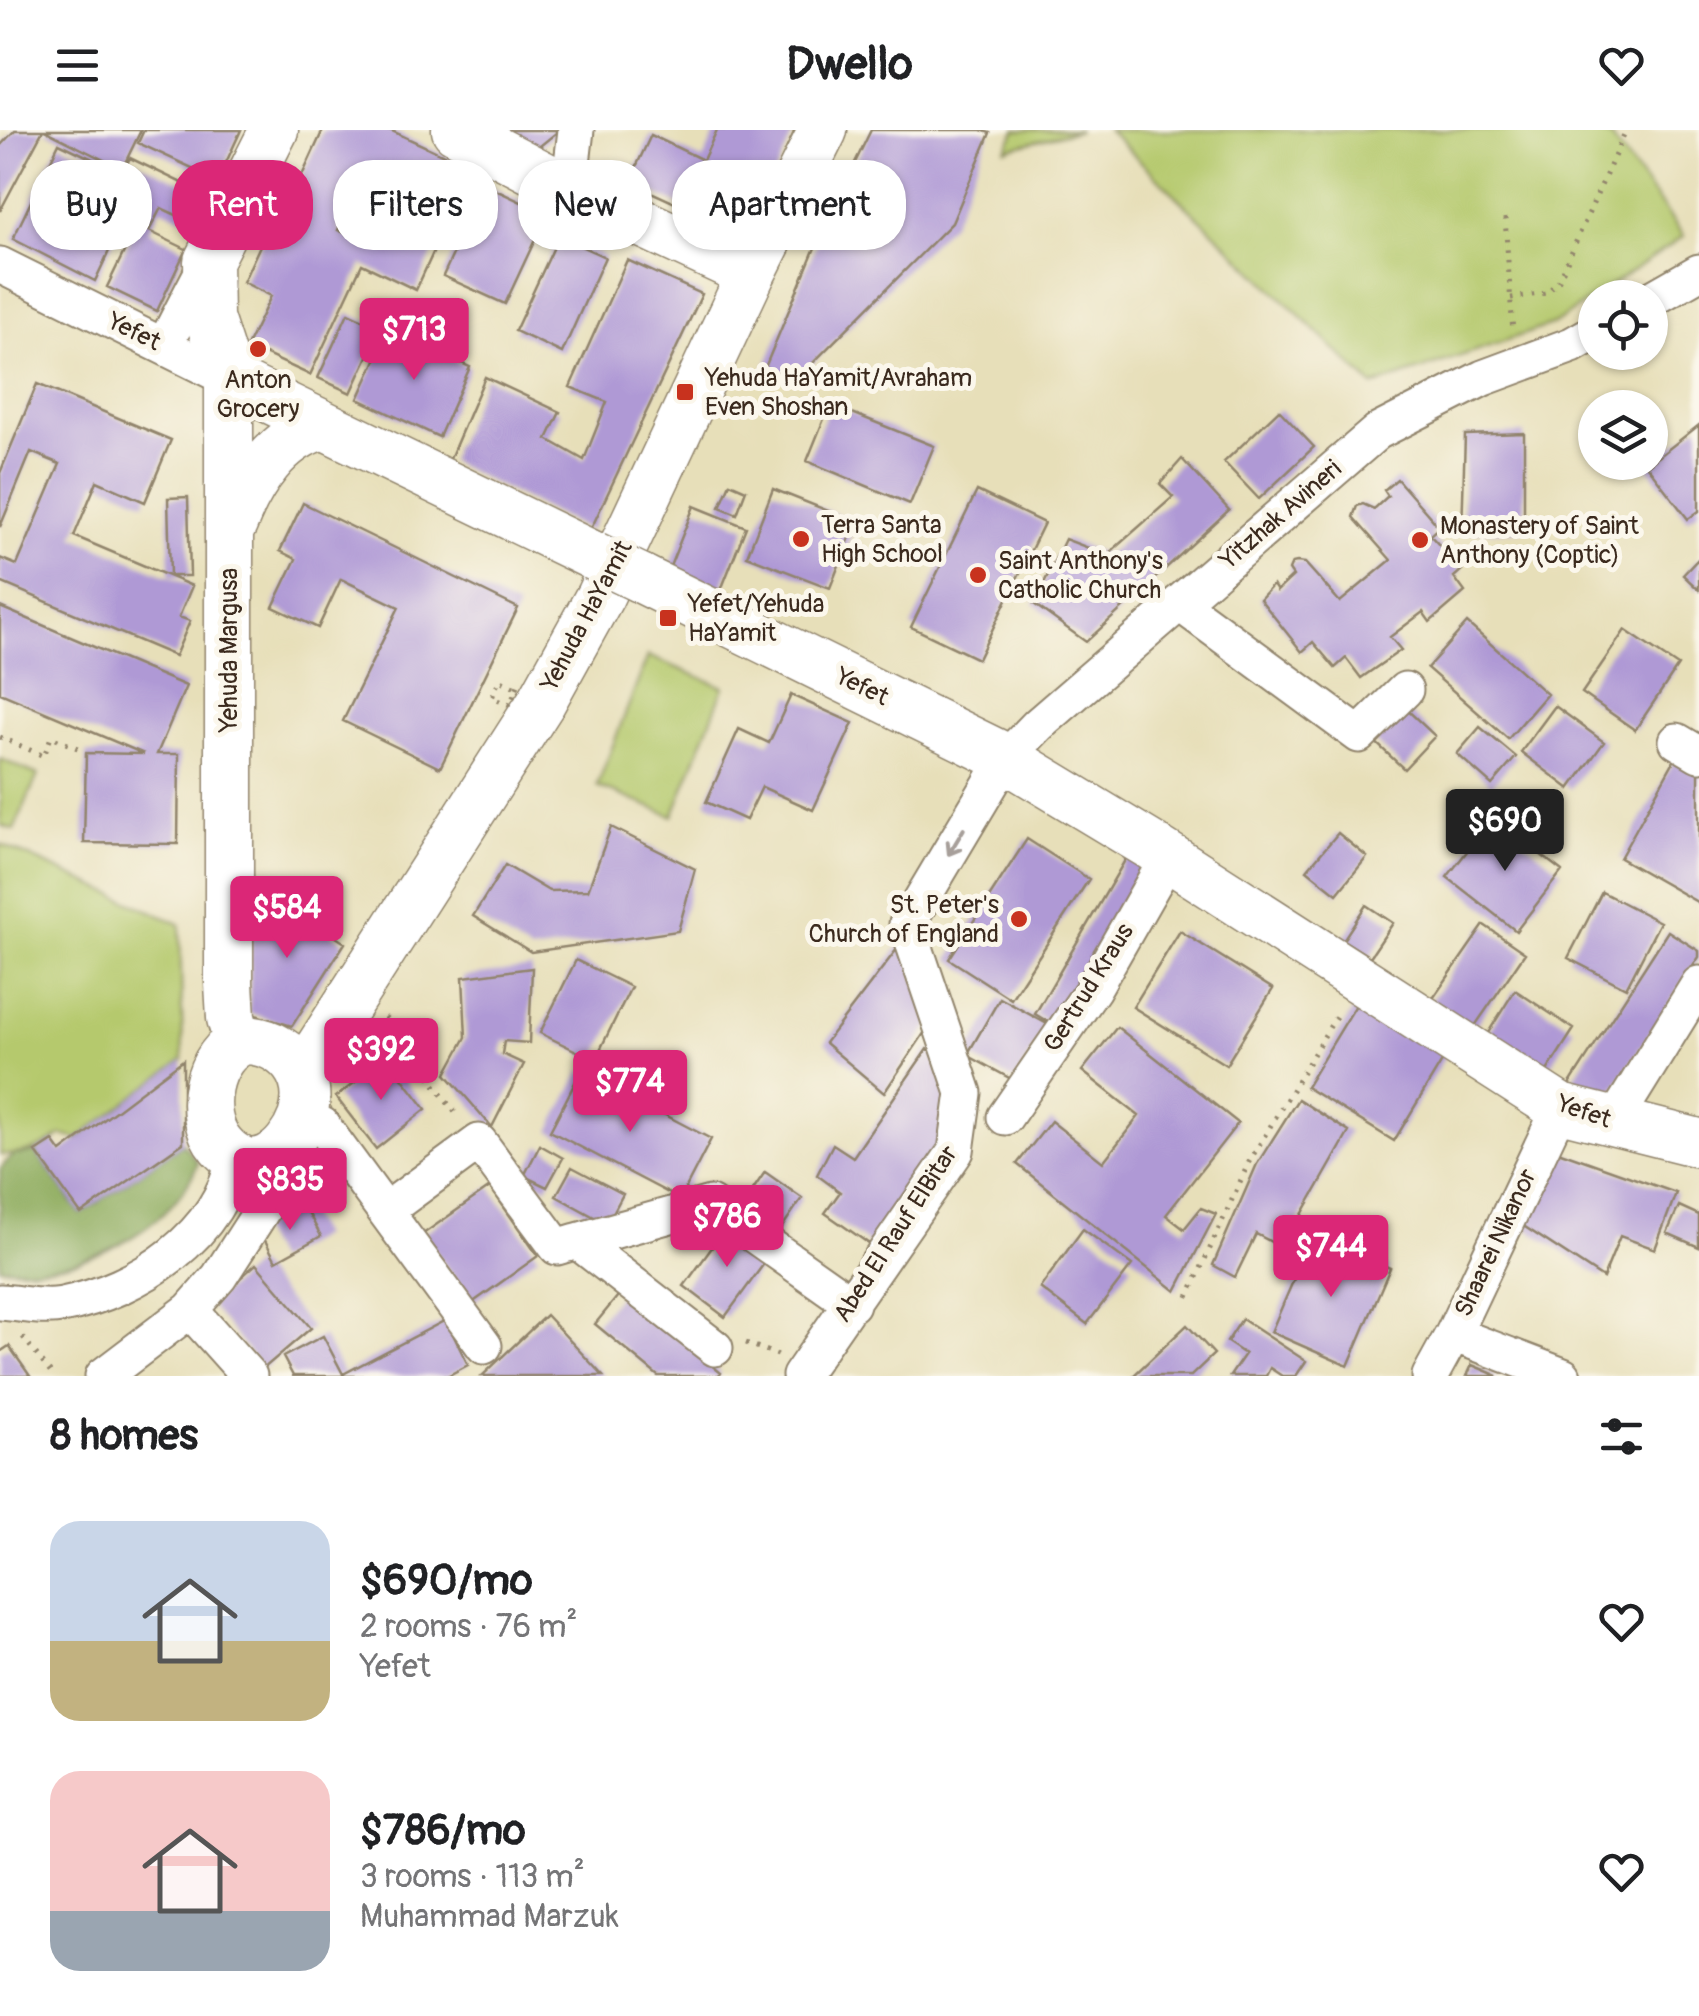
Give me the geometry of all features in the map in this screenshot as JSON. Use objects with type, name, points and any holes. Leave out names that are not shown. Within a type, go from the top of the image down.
[{"type":"street","name":"Yehuda Margusa","points":[[164,346],[274,130]]},
{"type":"street","points":[[456,130],[518,162]]},
{"type":"street","points":[[572,160],[576,130]]},
{"type":"street","name":"Yehuda HaYamit","points":[[302,1075],[542,701],[581,631],[823,130]]},
{"type":"street","points":[[652,228],[751,274]]},
{"type":"street","name":"Yehuda Margusa","points":[[208,261],[210,318],[229,379],[229,983],[231,1018],[238,1042]]},
{"type":"street","name":"Yefet","points":[[0,265],[1006,758],[1168,856],[1560,1108],[1699,1143]]},
{"type":"street","points":[[1668,290],[1699,272]]},
{"type":"street","name":"Yitzhak Avineri","points":[[1006,758],[1038,725],[1377,432],[1483,378],[1578,342]]},
{"type":"street","points":[[230,532],[241,502],[268,463],[297,436],[324,425]]},
{"type":"street","points":[[1179,603],[1358,734],[1405,690]]},
{"type":"street","name":"Abed El Rauf ElBitar","points":[[804,1371],[956,1151],[964,1093],[907,924],[1006,758]]},
{"type":"street","name":"Gertrud Kraus","points":[[1005,1117],[1093,989],[1168,856]]},
{"type":"street","points":[[1613,1123],[1699,984]]},
{"type":"street","points":[[0,1302],[58,1306],[100,1295],[146,1272],[199,1232],[250,1159],[286,1148],[301,1120],[306,1088],[292,1058],[261,1040],[229,1046],[219,1059],[208,1093],[209,1122],[222,1147],[250,1159],[273,1180],[264,1207],[219,1277],[190,1310],[103,1376]]},
{"type":"street","name":"Shaarei Nikanor","points":[[1430,1376],[1560,1108]]},
{"type":"street","points":[[322,1124],[484,1346]]},
{"type":"street","points":[[385,1211],[479,1142],[557,1247],[710,1204],[852,1304]]},
{"type":"street","points":[[577,1241],[715,1348]]},
{"type":"street","points":[[190,1310],[248,1376]]},
{"type":"street","points":[[1453,1334],[1562,1376]]},
{"type":"path","points":[[1511,298],[1546,293],[1558,282],[1626,130]]},
{"type":"path","points":[[1506,218],[1515,366]]},
{"type":"path","points":[[514,687],[499,680],[492,698],[510,705],[520,680]]},
{"type":"path","points":[[0,737],[44,756],[51,738],[80,750]]},
{"type":"path","points":[[1188,1297],[1249,1162],[1358,980]]},
{"type":"path","points":[[358,990],[403,1036],[436,1090],[479,1142]]},
{"type":"path","points":[[715,1348],[738,1340],[804,1371]]},
{"type":"path","points":[[32,1350],[53,1376]]},
{"type":"green space","points":[[1016,130],[1080,130],[1006,149]]},
{"type":"green space","points":[[1108,130],[1594,130],[1611,137],[1684,236],[1619,280],[1578,280],[1578,308],[1554,324],[1373,386]]},
{"type":"green space","points":[[648,656],[724,687],[673,816],[597,786]]},
{"type":"green space","points":[[0,759],[38,775],[14,830],[0,825]]},
{"type":"green space","points":[[0,844],[180,924],[183,1060],[77,1139],[62,1135],[33,1150],[0,1155]]},
{"type":"green space","points":[[183,1143],[198,1163],[187,1185],[154,1221],[133,1236],[87,1258],[64,1264],[30,1269],[0,1267],[0,1169],[13,1155],[36,1152],[81,1214]]},
{"type":"building","points":[[15,130],[43,130],[0,211],[0,146]]},
{"type":"building","points":[[44,130],[141,130],[126,160],[104,160]]},
{"type":"building","points":[[144,130],[241,130],[227,160],[175,160],[138,143]]},
{"type":"building","points":[[323,130],[390,130],[455,160],[333,160],[333,250],[434,250],[416,290],[362,264],[310,375],[247,346],[271,296],[243,282],[258,250],[313,250],[313,160],[309,160]]},
{"type":"building","points":[[498,130],[556,130],[556,133],[535,150]]},
{"type":"building","points":[[717,130],[795,130],[781,160],[703,160]]},
{"type":"building","points":[[871,130],[990,133],[952,223],[802,374],[764,370],[814,250],[906,250],[906,160],[856,160]]},
{"type":"building","points":[[651,135],[703,160],[672,160],[672,202],[652,193],[652,160],[639,160]]},
{"type":"building","points":[[59,143],[95,160],[51,160]]},
{"type":"building","points":[[152,169],[172,178],[172,213],[161,208],[152,225]]},
{"type":"building","points":[[498,191],[518,200],[518,250],[530,250],[505,304],[443,276],[455,250],[498,250]]},
{"type":"building","points":[[30,204],[30,248],[13,239]]},
{"type":"building","points":[[152,232],[172,242],[172,250],[186,250],[157,311],[107,287],[125,250],[152,250]]},
{"type":"building","points":[[34,250],[110,250],[95,281]]},
{"type":"building","points":[[553,250],[590,250],[605,257],[562,353],[515,331]]},
{"type":"building","points":[[627,260],[702,294],[590,531],[449,461],[485,377],[560,412],[547,439],[584,460],[607,402],[570,387]]},
{"type":"building","points":[[348,313],[381,328],[351,393],[318,378]]},
{"type":"building","points":[[390,330],[470,367],[439,437],[358,399]]},
{"type":"building","points":[[37,384],[171,440],[145,502],[97,481],[74,536],[192,586],[179,617],[190,621],[175,656],[0,582],[0,558],[17,565],[60,464],[31,452],[0,527],[0,473]]},
{"type":"building","points":[[830,404],[934,446],[910,504],[807,461]]},
{"type":"building","points":[[1279,410],[1314,447],[1259,499],[1224,462]]},
{"type":"building","points":[[1699,425],[1699,511],[1688,519],[1658,480],[1668,480],[1668,449]]},
{"type":"building","points":[[1524,433],[1524,530],[1462,532],[1465,435]]},
{"type":"building","points":[[1182,459],[1229,510],[1086,642],[1034,604],[1065,539],[1107,555],[1173,497],[1160,484]]},
{"type":"building","points":[[1397,479],[1439,527],[1430,535],[1462,570],[1454,577],[1465,592],[1430,622],[1423,612],[1390,637],[1401,650],[1361,678],[1346,658],[1335,668],[1313,642],[1302,652],[1260,599],[1273,585],[1277,591],[1293,576],[1289,570],[1297,562],[1305,563],[1340,602],[1391,560],[1353,517],[1357,506],[1363,504],[1374,509],[1388,496],[1384,490]]},
{"type":"building","points":[[730,483],[746,490],[737,514],[720,507]]},
{"type":"building","name":"Terra Santa High School","points":[[773,489],[856,522],[830,588],[747,556]]},
{"type":"building","name":"Saint Anthony's Catholic Church","points":[[977,491],[1044,523],[978,659],[911,627]]},
{"type":"building","points":[[188,497],[190,576],[170,576],[168,498]]},
{"type":"building","points":[[303,503],[518,608],[440,768],[343,721],[399,607],[341,579],[318,628],[273,607],[296,559],[280,551]]},
{"type":"building","points":[[694,506],[746,527],[719,595],[667,574]]},
{"type":"building","points":[[1699,558],[1699,590],[1683,575]]},
{"type":"building","points":[[0,607],[186,686],[157,754],[179,754],[178,844],[84,843],[86,753],[144,754],[0,693]]},
{"type":"building","points":[[1467,623],[1547,694],[1508,739],[1427,668]]},
{"type":"building","points":[[1625,630],[1678,666],[1635,730],[1582,693]]},
{"type":"building","points":[[791,695],[853,723],[813,810],[762,787],[746,820],[706,802],[739,729],[769,743]]},
{"type":"building","points":[[1402,705],[1435,736],[1404,769],[1372,739]]},
{"type":"building","points":[[1555,706],[1604,742],[1570,789],[1521,752]]},
{"type":"building","points":[[1480,727],[1516,757],[1492,785],[1457,754]]},
{"type":"building","points":[[1675,759],[1699,773],[1699,903],[1620,858]]},
{"type":"building","points":[[1493,818],[1562,871],[1516,931],[1447,877]]},
{"type":"building","points":[[611,827],[695,869],[678,931],[531,952],[473,916],[505,865],[549,891],[588,890]]},
{"type":"building","points":[[1338,833],[1367,857],[1337,894],[1307,870]]},
{"type":"building","name":"St. Peter's Church of England","points":[[1027,839],[1089,879],[1011,999],[949,959]]},
{"type":"building","points":[[1128,855],[1158,865],[1060,1029],[1035,1014]]},
{"type":"building","points":[[1602,892],[1660,922],[1626,988],[1568,958]]},
{"type":"building","points":[[281,900],[345,943],[292,1026],[249,1013],[252,908]]},
{"type":"building","points":[[1366,905],[1393,923],[1370,957],[1343,940]]},
{"type":"building","points":[[1484,925],[1525,953],[1468,1036],[1427,1007]]},
{"type":"building","points":[[1180,931],[1273,989],[1226,1065],[1133,1007]]},
{"type":"building","points":[[1668,931],[1699,951],[1699,957],[1601,1109],[1567,1088]]},
{"type":"building","points":[[904,940],[931,1023],[884,1093],[825,1043]]},
{"type":"building","points":[[576,960],[631,987],[595,1060],[540,1033]]},
{"type":"building","points":[[532,968],[529,1043],[504,1041],[502,1054],[524,1064],[492,1127],[446,1074],[466,1037],[463,977]]},
{"type":"building","points":[[1515,990],[1574,1029],[1540,1082],[1481,1044]]},
{"type":"building","points":[[1000,998],[1047,1024],[1015,1081],[967,1055]]},
{"type":"building","points":[[1359,1000],[1447,1053],[1394,1141],[1306,1087]]},
{"type":"building","points":[[1117,1027],[1238,1123],[1166,1215],[1184,1229],[1201,1208],[1216,1214],[1176,1291],[1017,1164],[1051,1121],[1103,1162],[1139,1116],[1082,1071]]},
{"type":"building","points":[[927,1049],[943,1057],[953,1099],[945,1147],[875,1248],[825,1213],[840,1192],[817,1175],[833,1144],[853,1157]]},
{"type":"building","points":[[387,1058],[426,1109],[376,1149],[336,1097]]},
{"type":"building","points":[[183,1060],[183,1143],[81,1214],[36,1152],[53,1141],[61,1152]]},
{"type":"building","points":[[581,1071],[711,1139],[680,1199],[550,1131]]},
{"type":"building","points":[[1298,1099],[1349,1132],[1283,1248],[1256,1234],[1235,1277],[1213,1265],[1257,1164]]},
{"type":"building","points":[[540,1145],[563,1158],[547,1187],[524,1176]]},
{"type":"building","points":[[1555,1150],[1676,1193],[1655,1249],[1620,1236],[1603,1278],[1522,1225],[1541,1190]]},
{"type":"building","points":[[572,1167],[623,1194],[607,1224],[556,1196]]},
{"type":"building","points":[[765,1172],[802,1198],[772,1242],[735,1216]]},
{"type":"building","points":[[490,1187],[538,1256],[472,1303],[423,1234]]},
{"type":"building","points":[[304,1205],[321,1236],[276,1261],[259,1229]]},
{"type":"building","points":[[1679,1206],[1699,1215],[1699,1247],[1667,1233]]},
{"type":"building","points":[[729,1224],[771,1254],[725,1317],[684,1286]]},
{"type":"building","points":[[1083,1229],[1132,1265],[1087,1324],[1040,1288]]},
{"type":"building","points":[[1313,1235],[1390,1268],[1348,1366],[1271,1332]]},
{"type":"building","points":[[256,1264],[311,1328],[263,1369],[212,1308],[213,1302]]},
{"type":"building","points":[[622,1291],[721,1373],[719,1376],[658,1376],[595,1324]]},
{"type":"building","points":[[546,1315],[603,1376],[482,1376]]},
{"type":"building","points":[[1242,1319],[1306,1361],[1296,1376],[1282,1376],[1270,1368],[1266,1376],[1230,1376],[1245,1354],[1227,1342]]},
{"type":"building","points":[[446,1320],[468,1365],[447,1376],[293,1376],[283,1357],[323,1336],[343,1374]]},
{"type":"building","points":[[1187,1325],[1214,1354],[1191,1376],[1133,1376]]},
{"type":"building","points":[[9,1346],[30,1376],[0,1376],[0,1352]]},
{"type":"building","points":[[1472,1365],[1498,1376],[1467,1376]]},
{"type":"place","name":"Anton Grocery","points":[[258,349]]},
{"type":"place","name":"Yehuda HaYamit/Avraham Even Shoshan","points":[[685,392]]},
{"type":"place","name":"Terra Santa High School","points":[[801,539]]},
{"type":"place","name":"Monastery of Saint Anthony (Coptic)","points":[[1420,540]]},
{"type":"place","name":"Saint Anthony's Catholic Church","points":[[978,575]]},
{"type":"place","name":"Yefet/Yehuda HaYamit","points":[[668,618]]},
{"type":"place","name":"St. Peter's Church of England","points":[[1019,919]]}]
